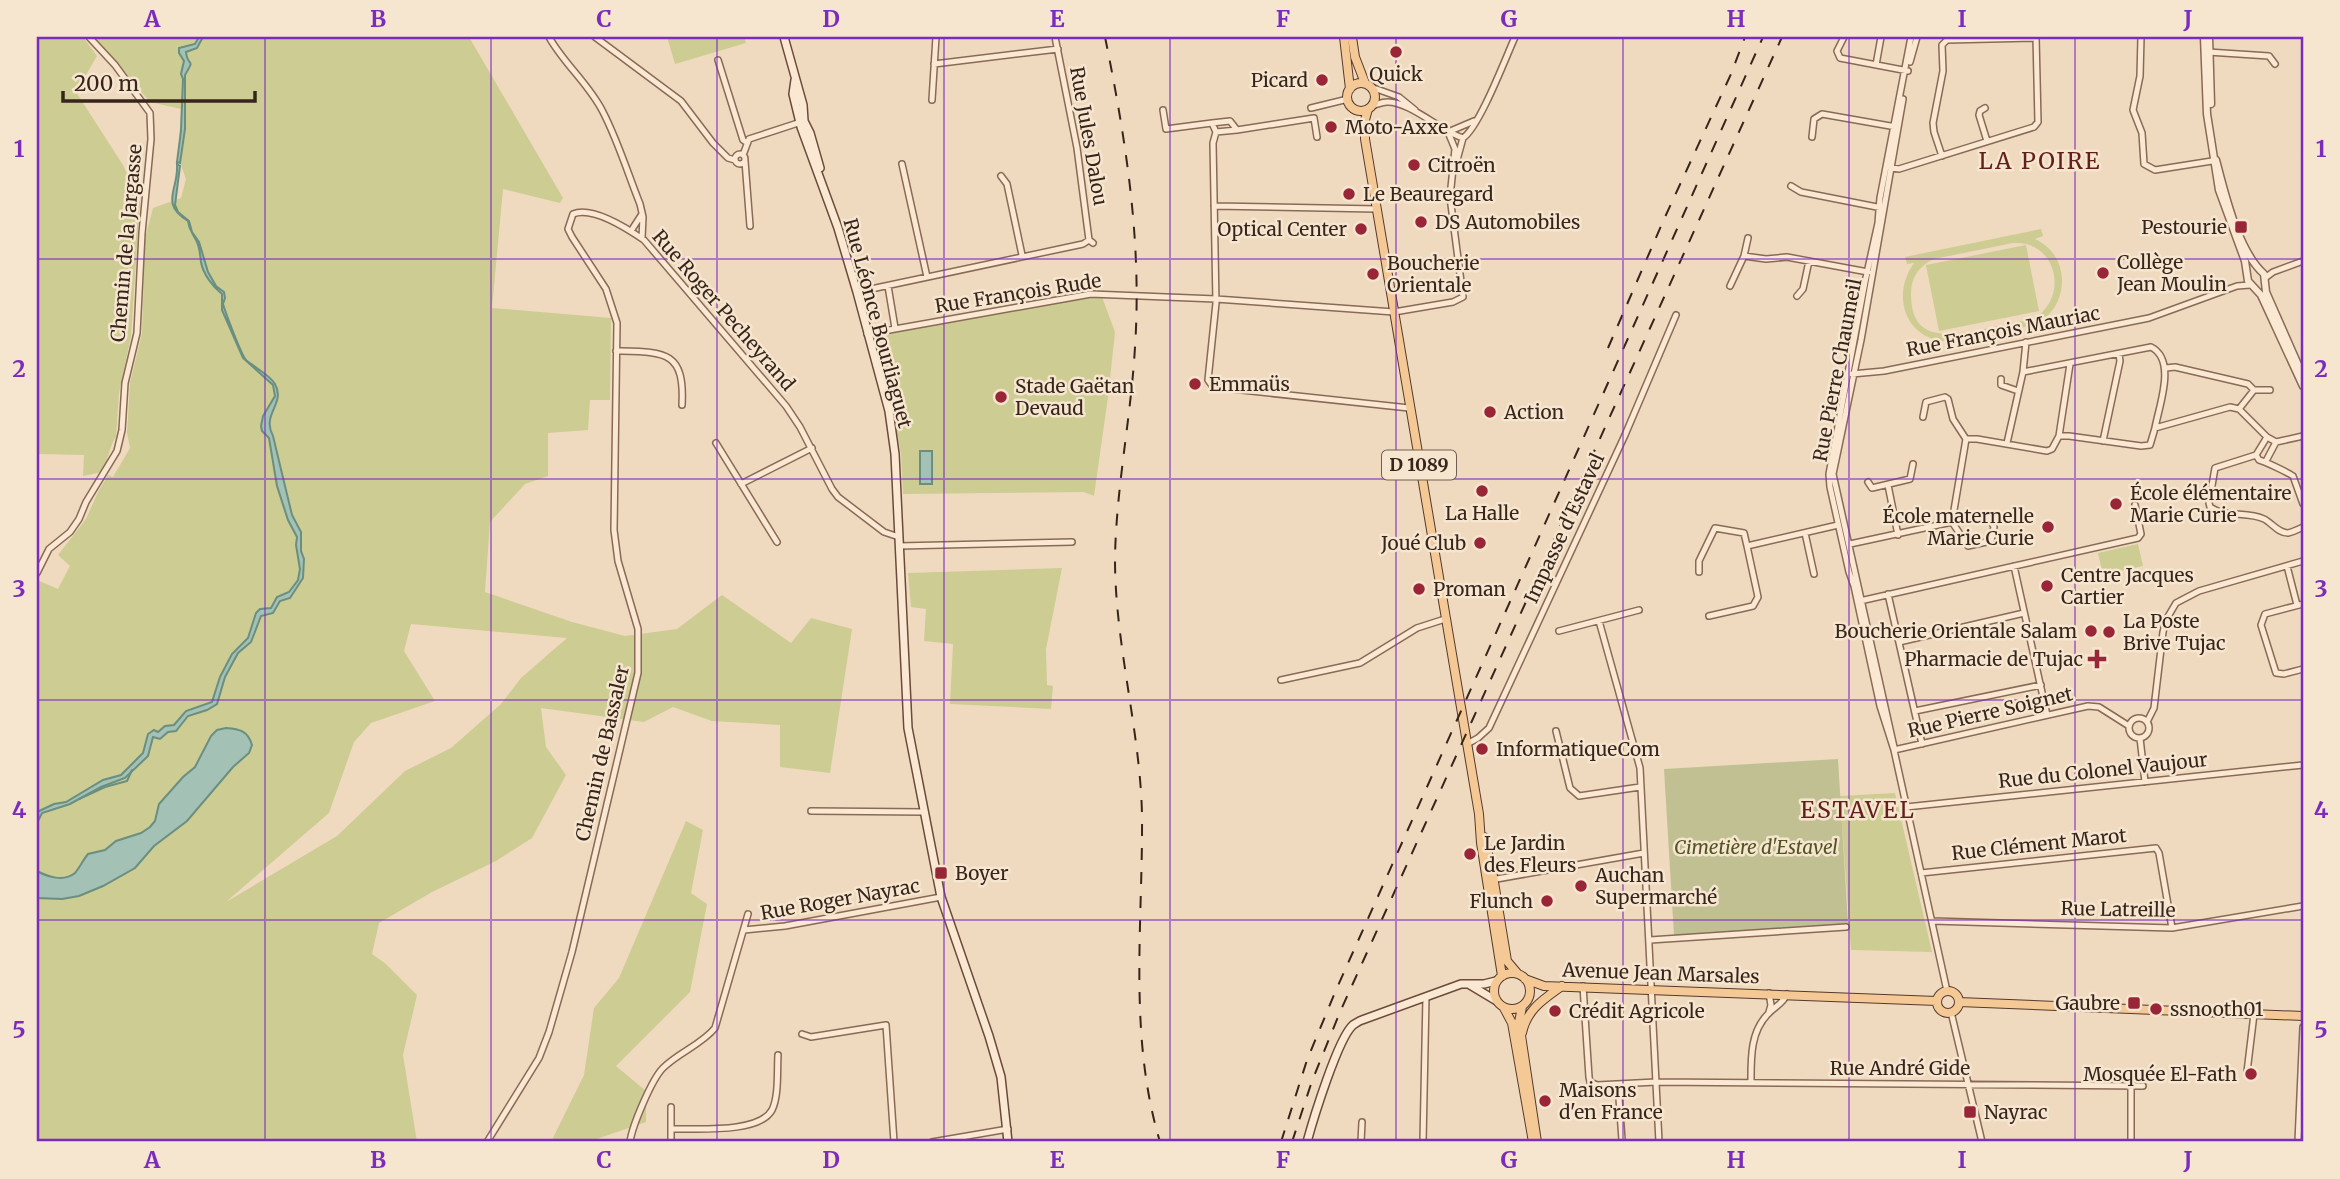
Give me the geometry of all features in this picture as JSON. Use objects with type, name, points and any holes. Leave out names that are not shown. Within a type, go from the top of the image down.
[{"type":"main road","name":"Rue Léonce Bourliaguet","points":[[784,37],[803,105],[802,121],[810,133],[826,184],[889,411],[895,454],[908,728],[941,897],[997,1061],[1004,1092],[1009,1142]]},
{"type":"main road","points":[[1344,37],[1350,103],[1365,139]]},
{"type":"main road","points":[[1350,103],[1363,111],[1375,99],[1355,57],[1352,37]]},
{"type":"main road","points":[[1350,89],[1356,84],[1368,85]]},
{"type":"main road","name":"D 1089","points":[[1369,107],[1364,120],[1365,139],[1462,721],[1482,831],[1488,846],[1499,979]]},
{"type":"main road","name":"D 1089","points":[[1490,880],[1507,961],[1521,976]]},
{"type":"main road","points":[[1307,1142],[1340,1047],[1353,1025],[1466,983],[1485,984],[1508,973],[1521,976],[1530,988],[1519,1017],[1535,1142]]},
{"type":"main road","name":"Avenue Jean Marsales","points":[[1521,976],[1544,986],[1937,1001]]},
{"type":"main road","points":[[1495,1000],[1493,990],[1499,979]]},
{"type":"main road","points":[[1466,983],[1495,1000],[1504,1008],[1512,1023],[1535,1142]]},
{"type":"main road","points":[[1521,1039],[1531,1011],[1563,985]]},
{"type":"main road","name":"Avenue Jean Marsales","points":[[1528,999],[1544,986]]},
{"type":"main road","points":[[1947,991],[1957,995],[1959,1002],[1957,1008],[1951,1012],[1941,1010],[1937,1001],[1940,994],[1947,991]]},
{"type":"main road","points":[[1959,1002],[2303,1016]]},
{"type":"main road","points":[[1504,1008],[1510,1010],[1522,1007]]},
{"type":"street","name":"Chemin de la Jargasse","points":[[37,573],[49,549],[70,532],[79,519],[86,502],[117,451],[122,430],[125,383],[138,334],[142,233],[151,139],[150,113],[115,65],[89,37]]},
{"type":"street","points":[[549,37],[590,90],[604,113],[642,214],[642,238]]},
{"type":"street","points":[[595,37],[681,101],[713,143],[728,158],[736,161],[747,178]]},
{"type":"street","points":[[932,100],[936,37]]},
{"type":"street","name":"Rue Jules Dalou","points":[[1022,255],[1091,242],[1077,148],[1055,37]]},
{"type":"street","points":[[1454,170],[1462,141],[1476,120],[1515,37]]},
{"type":"street","points":[[1844,37],[1837,51],[1840,58],[1906,71]]},
{"type":"street","points":[[1876,65],[1881,37]]},
{"type":"street","name":"Rue Pierre Chaumeil","points":[[1911,37],[1834,468],[1834,483],[1850,544],[1884,723],[1894,750],[1947,991]]},
{"type":"street","name":"Rue Pierre Chaumeil","points":[[1906,71],[1917,37]]},
{"type":"street","points":[[1888,167],[1899,169],[1942,156],[1987,141],[2034,127],[2038,122],[2036,37],[1947,40],[1942,45],[1943,71],[1933,123],[1942,156]]},
{"type":"street","points":[[2141,37],[2140,76],[2133,110],[2141,133],[2144,164],[2155,170],[2213,161]]},
{"type":"street","points":[[2207,37],[2210,144],[2219,190],[2245,261],[2249,281],[2261,295],[2303,385]]},
{"type":"street","points":[[934,64],[1058,49]]},
{"type":"street","points":[[2207,52],[2269,56],[2275,64]]},
{"type":"street","points":[[2207,52],[2213,145],[2230,208],[2262,275],[2266,292],[2303,376]]},
{"type":"street","points":[[718,60],[743,140],[746,142]]},
{"type":"street","points":[[1368,85],[1398,97],[1417,113]]},
{"type":"street","points":[[1369,107],[1391,101],[1417,113],[1462,141]]},
{"type":"street","points":[[1311,108],[1350,103]]},
{"type":"street","points":[[1985,108],[1980,111],[1979,116],[1987,141]]},
{"type":"street","points":[[1163,110],[1166,129],[1230,121],[1237,130]]},
{"type":"street","points":[[1812,137],[1814,119],[1822,114],[1896,127]]},
{"type":"street","points":[[1216,132],[1314,118],[1317,137]]},
{"type":"street","points":[[750,226],[744,158],[746,142],[753,136],[802,121]]},
{"type":"street","points":[[1212,123],[1216,132],[1213,143],[1216,299],[1209,384],[1213,387],[1409,408]]},
{"type":"street","points":[[740,128],[753,136]]},
{"type":"street","points":[[1448,132],[1469,129]]},
{"type":"street","points":[[1448,132],[1455,149],[1454,170]]},
{"type":"street","points":[[736,161],[737,155],[744,158]]},
{"type":"street","points":[[902,164],[927,277]]},
{"type":"street","name":"Rue François Rude","points":[[867,334],[1091,294],[1216,299],[1394,312],[1453,302],[1463,298],[1450,197],[1454,170]]},
{"type":"street","points":[[857,292],[1022,255],[1007,184],[1001,176]]},
{"type":"street","points":[[1791,186],[1801,192],[1882,208]]},
{"type":"street","points":[[1214,206],[1377,209]]},
{"type":"street","name":"Rue Pierre Chaumeil","points":[[1859,601],[1838,525],[1830,487],[1830,468],[1852,374],[1868,272],[1882,208]]},
{"type":"street","name":"Rue Roger Pecheyrand","points":[[616,351],[617,323],[613,306],[606,289],[568,229],[573,214],[584,211],[642,238],[778,395],[800,426],[838,497],[899,541]]},
{"type":"street","points":[[631,231],[642,214]]},
{"type":"street","points":[[1730,286],[1744,256],[1748,238]]},
{"type":"street","points":[[1744,256],[1766,259],[1787,257],[1868,272]]},
{"type":"street","points":[[1797,296],[1803,289],[1809,261]]},
{"type":"street","points":[[2249,281],[2251,271],[2262,275],[2303,261]]},
{"type":"street","points":[[2249,281],[2258,287],[2262,275]]},
{"type":"street","name":"Rue François Mauriac","points":[[1852,374],[1884,371],[2149,318],[2249,281]]},
{"type":"street","points":[[887,286],[895,328]]},
{"type":"street","name":"Impasse d'Estavel","points":[[1467,744],[1489,728],[1625,435],[1676,315]]},
{"type":"street","points":[[2007,443],[2023,372],[2026,342]]},
{"type":"street","points":[[2023,372],[2151,347],[2158,350],[2166,368],[2150,445],[2059,436]]},
{"type":"street","points":[[616,351],[650,351],[670,358],[683,381],[682,405]]},
{"type":"street","name":"Chemin de Bassaler","points":[[487,1142],[539,1059],[549,1032],[572,952],[638,673],[638,629],[618,561],[614,530],[616,351]]},
{"type":"street","points":[[2103,441],[2120,361],[2119,354]]},
{"type":"street","points":[[1966,439],[2047,451],[2052,449],[2059,436],[2070,364]]},
{"type":"street","points":[[2166,368],[2175,367],[2248,384],[2255,390],[2270,390]]},
{"type":"street","points":[[2001,379],[2001,385],[2018,391]]},
{"type":"street","points":[[2239,409],[2255,390]]},
{"type":"street","points":[[1923,417],[1928,400],[1945,397],[1948,399],[1953,419],[1966,439],[1952,522],[1968,546],[1992,541],[1994,527],[1989,517]]},
{"type":"street","points":[[2155,428],[2230,407],[2239,409],[2267,437],[2276,442],[2303,436]]},
{"type":"street","points":[[2267,437],[2256,455],[2215,468],[2210,508],[2217,512],[2264,519],[2287,533],[2303,527]]},
{"type":"street","points":[[2266,461],[2276,442]]},
{"type":"street","points":[[716,443],[777,542]]},
{"type":"street","points":[[741,484],[812,448]]},
{"type":"street","points":[[2256,455],[2259,460],[2293,476],[2303,503]]},
{"type":"street","points":[[1868,482],[1872,488],[1910,480],[1913,464]]},
{"type":"street","points":[[1888,485],[1898,535]]},
{"type":"street","points":[[1859,601],[2138,538],[2140,534],[2135,505]]},
{"type":"street","points":[[1845,554],[1850,544],[1952,522]]},
{"type":"street","points":[[1747,546],[1838,525],[1847,530]]},
{"type":"street","points":[[1699,572],[1699,561],[1715,528],[1744,533],[1758,597],[1753,606],[1709,616]]},
{"type":"street","points":[[1805,533],[1814,574]]},
{"type":"street","points":[[899,541],[1072,542]]},
{"type":"street","points":[[2140,738],[2147,734],[2147,722],[2154,708],[2162,632],[2171,609],[2191,594],[2303,561]]},
{"type":"street","points":[[2014,566],[2047,715]]},
{"type":"street","points":[[2287,566],[2300,605],[2265,614],[2261,625],[2276,673],[2284,674],[2303,669]]},
{"type":"street","points":[[1888,594],[1922,744]]},
{"type":"street","points":[[1559,631],[1639,610]]},
{"type":"street","points":[[1899,642],[2024,612]]},
{"type":"street","points":[[1281,680],[1360,663],[1417,628],[1445,619]]},
{"type":"street","points":[[1599,621],[1640,768],[1659,1142]]},
{"type":"street","points":[[1915,711],[2040,685]]},
{"type":"street","name":"Rue Pierre Soignet","points":[[1894,750],[2094,706],[2129,726]]},
{"type":"street","points":[[2140,738],[2130,733],[2131,721],[2139,717],[2147,722]]},
{"type":"street","points":[[1556,731],[1570,788],[1574,793],[1579,796],[1640,787]]},
{"type":"street","points":[[2140,738],[2145,782]]},
{"type":"street","name":"Rue du Colonel Vaujour","points":[[1906,807],[2303,765]]},
{"type":"street","points":[[811,811],[925,813]]},
{"type":"street","name":"Rue Clément Marot","points":[[1921,873],[2151,848],[2160,853],[2172,928]]},
{"type":"street","points":[[1490,880],[1644,853]]},
{"type":"street","name":"Rue Roger Nayrac","points":[[744,930],[785,926],[941,897]]},
{"type":"street","name":"Rue Latreille","points":[[1931,922],[2172,928],[2303,906]]},
{"type":"street","name":"Rue Roger Nayrac","points":[[631,1142],[635,1122],[663,1068],[715,1028],[748,914]]},
{"type":"street","points":[[1650,940],[1846,927]]},
{"type":"street","name":"Rue André Gide","points":[[1583,986],[1589,1077],[1590,1082],[1597,1085],[1656,1082],[2143,1086]]},
{"type":"street","points":[[1751,1083],[1756,1034],[1769,1012],[1772,993]]},
{"type":"street","points":[[1769,1012],[1782,1002],[1787,994]]},
{"type":"street","points":[[1423,1142],[1426,997]]},
{"type":"street","points":[[1951,1012],[1982,1142]]},
{"type":"street","points":[[2247,1072],[2254,1014]]},
{"type":"street","points":[[802,1034],[811,1037],[886,1025],[894,1142]]},
{"type":"street","points":[[2298,1142],[2303,1027]]},
{"type":"street","points":[[671,1129],[751,1126],[764,1119],[772,1110],[778,1055]]},
{"type":"street","points":[[1618,1084],[1622,1140]]},
{"type":"street","points":[[2131,1086],[2131,1142]]},
{"type":"street","points":[[671,1107],[671,1142]]},
{"type":"street","points":[[1362,1122],[1362,1142]]},
{"type":"street","points":[[932,1142],[1008,1129]]},
{"type":"shaded area","points":[[37,37],[83,37],[97,56],[76,92],[123,165],[140,202],[131,336],[119,393],[116,437],[102,472],[83,476],[84,455],[37,454]]},
{"type":"shaded area","points":[[94,37],[469,37],[563,198],[560,203],[503,189],[492,308],[611,318],[610,400],[590,400],[588,430],[548,433],[548,476],[525,484],[490,522],[485,592],[572,622],[625,636],[677,629],[722,595],[791,643],[811,618],[852,629],[830,773],[780,767],[780,725],[712,721],[673,707],[644,722],[541,708],[546,747],[566,775],[532,838],[496,861],[432,892],[379,923],[372,954],[417,995],[403,1055],[417,1142],[37,1142],[37,580],[58,589],[70,566],[58,555],[86,519],[108,475],[113,477],[130,448],[127,433],[130,383],[142,333],[145,238],[153,208],[181,198],[186,179],[178,157],[181,109],[150,102]],"holes":[[[411,624],[567,638],[521,678],[501,704],[451,748],[405,771],[337,836],[226,902],[329,813],[354,742],[371,723],[435,701],[404,651]]]},
{"type":"shaded area","points":[[199,37],[203,37],[197,48],[186,52],[191,64],[185,75],[185,129],[180,163],[177,162],[184,61],[179,48],[195,44]]},
{"type":"shaded area","points":[[667,37],[744,37],[746,43],[675,64]]},
{"type":"shaded area","points":[[177,164],[180,166],[175,205],[178,212],[189,221],[199,242],[208,272],[216,286],[224,292],[223,304],[246,360],[266,374],[278,391],[270,428],[292,515],[301,532],[303,578],[290,598],[280,601],[273,613],[261,616],[251,642],[238,653],[225,677],[217,704],[188,716],[176,731],[168,732],[160,739],[153,737],[148,756],[125,778],[101,787],[70,804],[42,813],[37,823],[37,812],[66,802],[103,780],[121,775],[143,753],[148,734],[174,725],[186,711],[212,702],[220,677],[232,654],[248,638],[256,613],[260,609],[271,608],[277,597],[289,592],[298,580],[300,569],[297,537],[288,520],[277,486],[269,438],[261,426],[263,416],[275,396],[273,385],[243,358],[222,310],[222,294],[204,271],[198,245],[190,229],[188,221],[179,214],[174,208],[172,196]]},
{"type":"shaded area","points":[[2041,229],[2043,236],[2035,239],[2056,257],[2062,282],[2060,294],[2047,317],[2035,325],[1953,341],[1937,340],[1914,327],[1907,316],[1903,304],[1903,290],[1914,263],[1907,264],[1905,257]],"holes":[[[2013,243],[2028,245],[2040,251],[2048,260],[2055,285],[2045,310],[2033,319],[1946,334],[1925,329],[1918,321],[1913,310],[1911,288],[1914,277],[1924,265],[1934,259]]]},
{"type":"shaded area","points":[[2026,245],[2039,311],[1939,331],[1926,265]]},
{"type":"shaded area","name":"Stade Gaëtan Devaud","points":[[1102,297],[1115,332],[1094,496],[1084,492],[903,494],[901,454],[892,408],[894,393],[882,368],[875,342],[881,335]]},
{"type":"shaded area","points":[[920,451],[932,451],[932,484],[920,484]]},
{"type":"shaded area","points":[[2138,544],[2143,566],[2103,575],[2098,553]]},
{"type":"shaded area","points":[[1062,568],[1046,649],[1047,685],[1053,686],[1051,709],[950,704],[953,644],[924,641],[926,609],[911,607],[908,573]]},
{"type":"shaded area","points":[[226,728],[246,734],[252,745],[249,753],[233,767],[187,821],[154,846],[135,868],[79,896],[62,899],[37,898],[37,871],[56,878],[71,876],[88,854],[105,850],[116,841],[141,833],[150,827],[155,821],[159,804],[195,767],[211,736],[217,730]]},
{"type":"shaded area","points":[[1895,793],[1932,952],[1851,950],[1840,796]]},
{"type":"shaded area","points":[[686,821],[703,830],[691,893],[707,904],[690,992],[616,1066],[646,1091],[646,1122],[588,1142],[551,1142],[584,1075],[594,1008],[619,978]]},
{"type":"green space","name":"Cimetière d'Estavel","points":[[1838,759],[1848,924],[1674,935],[1664,769]]},
{"type":"waterway","points":[[79,799],[105,787],[127,781],[132,770]]},
{"type":"railway","points":[[1105,37],[1126,153],[1136,269],[1135,347],[1115,559],[1119,623],[1137,750],[1142,814],[1139,980],[1144,1061],[1160,1142]]},
{"type":"railway","points":[[1608,348],[1731,74],[1745,37]]},
{"type":"railway","points":[[1281,1142],[1307,1060],[1336,990],[1763,37]]},
{"type":"railway","points":[[1292,1142],[1312,1081],[1340,1012],[1782,37]]},
{"type":"place","name":"Quick","points":[[1396,52]]},
{"type":"place","name":"Picard","points":[[1322,80]]},
{"type":"place","name":"Moto-Axxe","points":[[1331,127]]},
{"type":"place","name":"Citroën","points":[[1414,165]]},
{"type":"place","name":"Le Beauregard","points":[[1349,194]]},
{"type":"place","name":"DS Automobiles","points":[[1421,222]]},
{"type":"place","name":"Pestourie","points":[[2241,227]]},
{"type":"place","name":"Optical Center","points":[[1361,229]]},
{"type":"place","name":"Collège Jean Moulin","points":[[2103,273]]},
{"type":"place","name":"Boucherie Orientale","points":[[1373,274]]},
{"type":"place","name":"Emmaüs","points":[[1195,384]]},
{"type":"place","name":"Stade Gaëtan Devaud","points":[[1001,397]]},
{"type":"place","name":"Action","points":[[1490,412]]},
{"type":"place","name":"La Halle","points":[[1482,491]]},
{"type":"place","name":"École élémentaire Marie Curie","points":[[2116,504]]},
{"type":"place","name":"École maternelle Marie Curie","points":[[2048,527]]},
{"type":"place","name":"Joué Club","points":[[1480,543]]},
{"type":"place","name":"Centre Jacques Cartier","points":[[2047,586]]},
{"type":"place","name":"Proman","points":[[1419,589]]},
{"type":"place","name":"Boucherie Orientale Salam","points":[[2091,631]]},
{"type":"place","name":"La Poste Brive Tujac","points":[[2109,632]]},
{"type":"place","name":"Pharmacie de Tujac","points":[[2097,659]]},
{"type":"place","name":"InformatiqueCom","points":[[1482,749]]},
{"type":"place","name":"Le Jardin des Fleurs","points":[[1470,854]]},
{"type":"place","name":"Boyer","points":[[941,873]]},
{"type":"place","name":"Auchan Supermarché","points":[[1581,886]]},
{"type":"place","name":"Flunch","points":[[1547,901]]},
{"type":"place","name":"Gaubre","points":[[2134,1003]]},
{"type":"place","name":"ssnooth01","points":[[2156,1009]]},
{"type":"place","name":"Crédit Agricole","points":[[1555,1011]]},
{"type":"place","name":"Mosquée El-Fath","points":[[2251,1074]]},
{"type":"place","name":"Maisons d'en France","points":[[1545,1101]]},
{"type":"place","name":"Nayrac","points":[[1970,1112]]},
{"type":"district","name":"LA POIRE","points":[[2040,161]]},
{"type":"district","name":"ESTAVEL","points":[[1858,810]]}]
